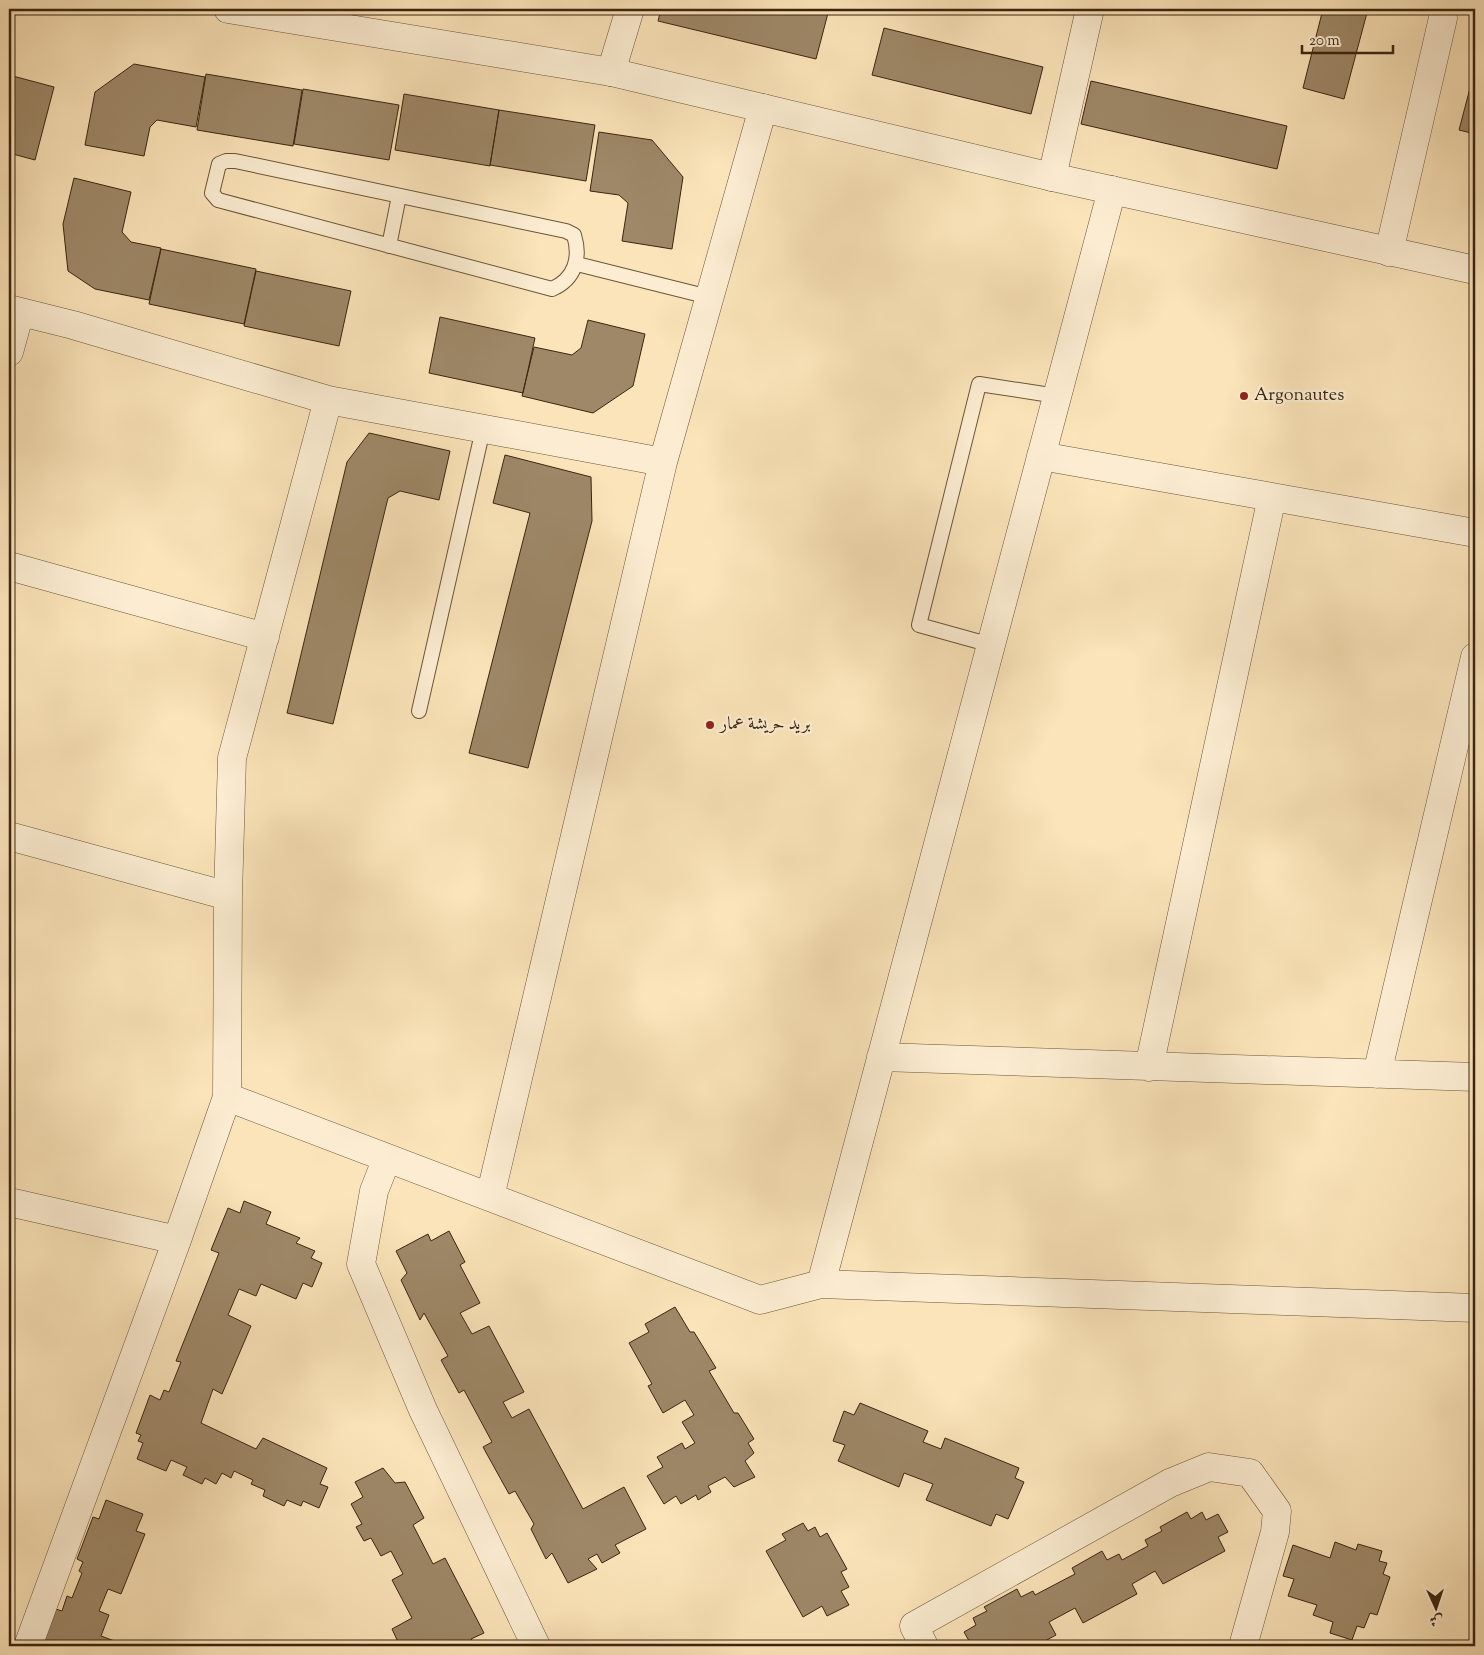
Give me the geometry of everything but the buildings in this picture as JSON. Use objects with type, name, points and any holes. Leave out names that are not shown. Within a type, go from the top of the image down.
[{"type":"street","points":[[228,9],[610,72],[1052,177],[1475,270]]},
{"type":"street","points":[[610,72],[630,9]]},
{"type":"street","points":[[1052,177],[1090,9]]},
{"type":"street","points":[[1390,252],[1443,18]]},
{"type":"street","points":[[490,1197],[663,462],[763,108]]},
{"type":"street","points":[[821,1284],[1112,190]]},
{"type":"street","points":[[9,352],[14,310],[73,325],[328,400],[663,462]]},
{"type":"street","points":[[28,1646],[177,1240],[227,1097],[228,896],[232,758],[328,400]]},
{"type":"street","points":[[1041,456],[1475,533]]},
{"type":"street","points":[[1149,1067],[1272,497]]},
{"type":"street","points":[[9,566],[265,637]]},
{"type":"street","points":[[1378,1074],[1475,657]]},
{"type":"street","points":[[9,836],[228,896]]},
{"type":"street","points":[[881,1058],[1475,1077]]},
{"type":"street","points":[[227,1097],[760,1300],[821,1284],[1475,1308]]},
{"type":"street","points":[[387,1158],[374,1191],[361,1264],[424,1410],[536,1646]]},
{"type":"street","points":[[9,1202],[177,1240]]},
{"type":"street","points":[[924,1646],[914,1626],[1170,1483],[1209,1467],[1250,1473],[1278,1511],[1275,1532],[1243,1646]]},
{"type":"lane","points":[[226,161],[235,161],[566,231],[574,235],[577,244],[576,264],[562,285],[552,289],[389,246],[218,200],[212,193],[219,164],[226,161]]},
{"type":"lane","points":[[389,246],[399,196]]},
{"type":"lane","points":[[576,264],[709,297]]},
{"type":"lane","points":[[991,645],[919,626],[979,384],[1057,396]]},
{"type":"lane","points":[[419,711],[483,429]]},
{"type":"place","name":"Argonautes","points":[[1244,396]]},
{"type":"place","name":"بريد حريشة عمار","points":[[710,725]]}]
